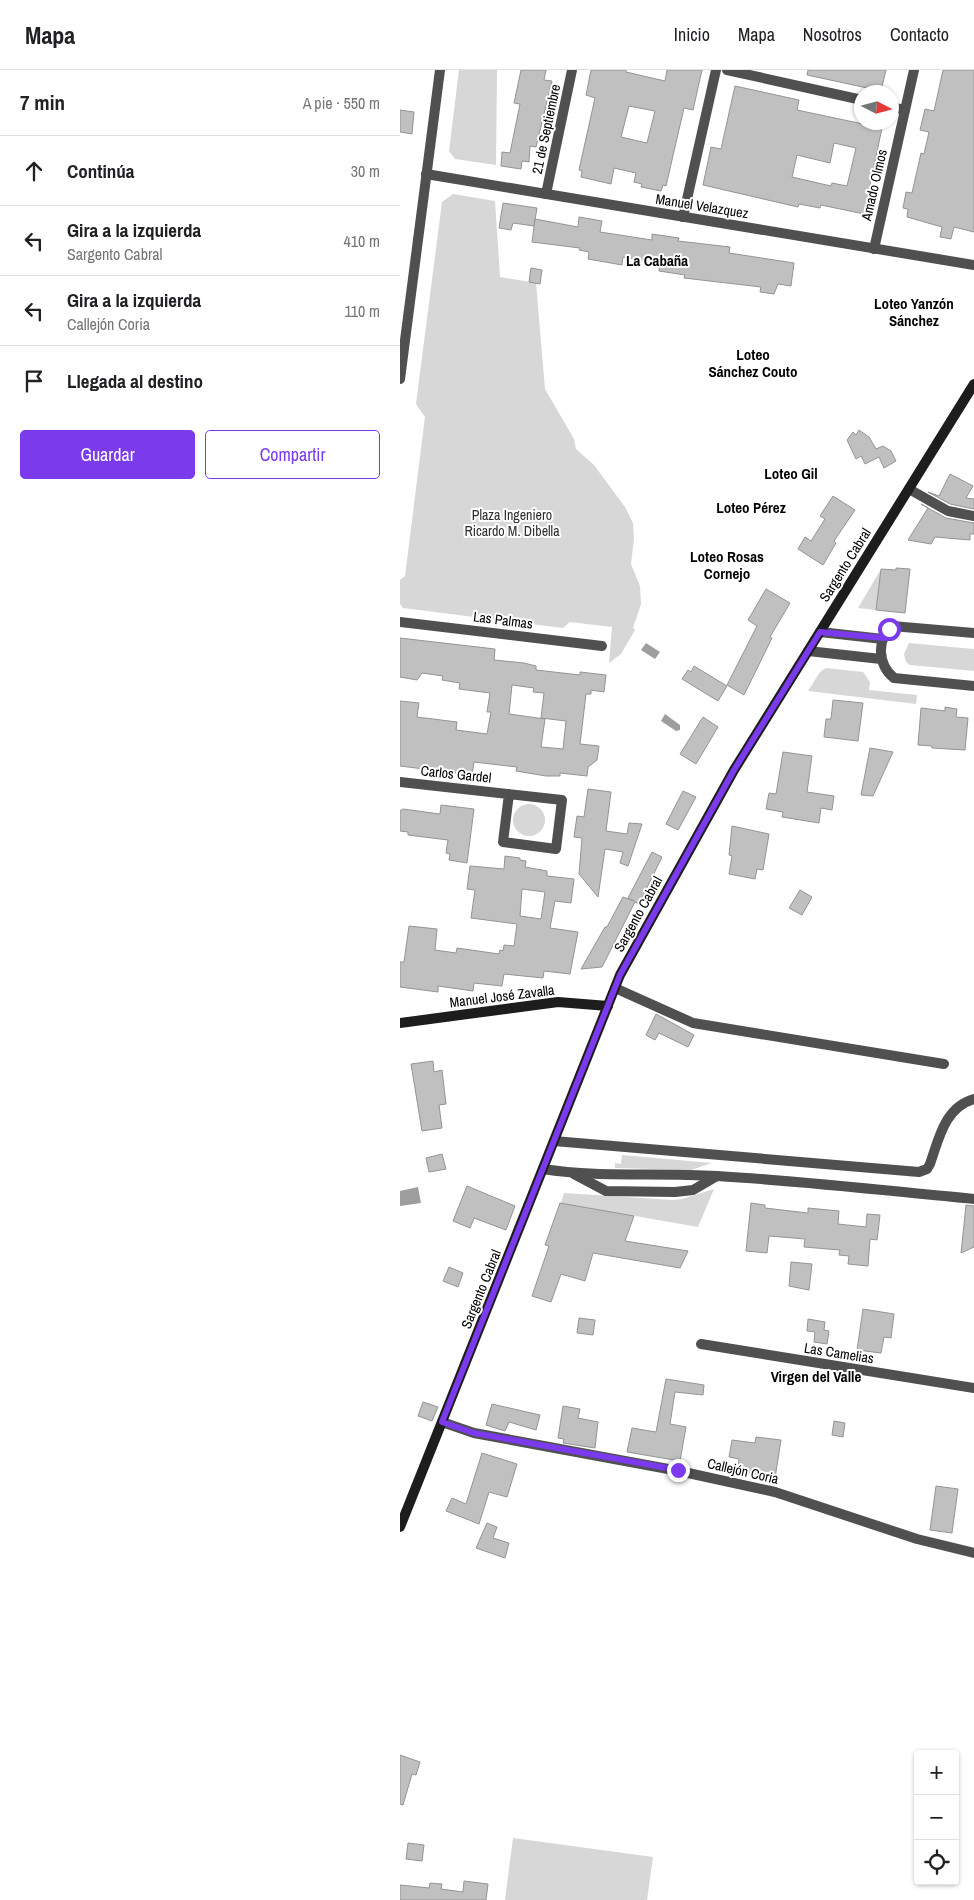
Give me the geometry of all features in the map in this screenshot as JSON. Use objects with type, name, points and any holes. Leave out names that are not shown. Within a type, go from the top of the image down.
[{"type":"main road","name":"Sargento Cabral","points":[[400,1527],[616,988],[734,770],[974,384]]},
{"type":"main road","name":"Manuel José Zavalla","points":[[400,1023],[558,1002],[608,1006]]},
{"type":"street","points":[[400,378],[440,70]]},
{"type":"street","name":"21 de Septiembre","points":[[546,194],[572,70]]},
{"type":"street","points":[[684,217],[716,70]]},
{"type":"street","points":[[727,70],[854,98]]},
{"type":"street","name":"Amado Olmos","points":[[874,248],[914,70]]},
{"type":"street","points":[[899,109],[905,110]]},
{"type":"street","name":"Manuel Velazquez","points":[[426,174],[974,265]]},
{"type":"street","points":[[909,489],[948,511],[974,516]]},
{"type":"street","name":"Las Palmas","points":[[400,622],[602,646]]},
{"type":"street","points":[[974,633],[897,625],[889,629],[883,638],[881,659],[884,668],[894,678],[974,686]]},
{"type":"street","points":[[820,632],[883,638]]},
{"type":"street","points":[[808,651],[881,659]]},
{"type":"street","name":"Carlos Gardel","points":[[400,782],[508,794],[562,800],[556,849],[503,842],[508,794]]},
{"type":"street","points":[[616,988],[693,1023],[944,1064]]},
{"type":"street","points":[[554,1141],[919,1172],[927,1169],[930,1164],[950,1115],[964,1102],[974,1098]]},
{"type":"street","points":[[543,1169],[574,1174],[629,1172],[716,1176],[974,1199]]},
{"type":"street","points":[[574,1174],[606,1191],[675,1192],[693,1190],[716,1176]]},
{"type":"street","name":"Las Camelias","points":[[700,1344],[974,1388]]},
{"type":"street","name":"Callejón Coria","points":[[442,1422],[474,1433],[678,1470],[775,1492],[917,1539],[974,1553]]},
{"type":"green space","points":[[459,70],[497,70],[496,165],[455,159],[449,151]]},
{"type":"green space","name":"Plaza Ingeniero Ricardo M. Dibella","points":[[453,194],[495,201],[500,277],[536,283],[545,389],[574,439],[576,449],[594,465],[625,507],[633,523],[634,539],[631,564],[640,586],[641,604],[633,628],[635,630],[621,654],[609,663],[612,627],[570,622],[563,628],[403,608],[400,604],[400,580],[405,576],[425,417],[416,404],[442,202]]},
{"type":"green space","points":[[881,569],[876,610],[858,608]]},
{"type":"green space","points":[[909,643],[974,649],[974,671],[910,665],[906,662],[904,654]]},
{"type":"green space","points":[[826,668],[863,672],[870,682],[869,690],[917,695],[916,704],[808,691],[820,672]]},
{"type":"green space","points":[[529,804],[535,805],[540,809],[544,814],[544,826],[540,831],[535,835],[529,836],[523,835],[518,831],[514,826],[513,820],[514,814],[518,809],[523,805]]},
{"type":"green space","points":[[622,1155],[712,1163],[691,1170],[615,1168],[615,1163],[621,1164]]},
{"type":"green space","points":[[714,1189],[698,1227],[561,1203],[564,1193],[672,1200],[682,1199]]},
{"type":"green space","points":[[513,1838],[653,1857],[647,1900],[505,1900]]},
{"type":"shaded area","points":[[646,643],[660,652],[655,659],[641,650]]},
{"type":"shaded area","points":[[665,714],[680,725],[680,730],[676,731],[661,721]]},
{"type":"shaded area","points":[[418,1187],[421,1203],[400,1206],[400,1191]]},
{"type":"building","points":[[521,70],[546,70],[544,80],[552,81],[536,147],[530,146],[529,162],[522,161],[521,169],[501,166],[502,152],[510,153],[520,104],[514,103]]},
{"type":"building","points":[[591,70],[626,70],[626,72],[665,81],[667,70],[702,70],[693,110],[684,108],[666,186],[663,185],[661,191],[641,187],[642,184],[634,182],[636,173],[614,168],[611,184],[581,177],[582,171],[579,170],[595,98],[586,95]],"holes":[[[629,106],[655,111],[647,143],[621,137]]]},
{"type":"building","points":[[808,70],[886,70],[882,85],[854,85],[807,75]]},
{"type":"building","points":[[943,70],[974,70],[974,232],[954,227],[951,239],[940,237],[942,227],[907,217],[908,209],[903,208],[906,192],[912,193],[921,153],[924,154],[929,132],[920,130],[925,109],[934,111]]},
{"type":"building","points":[[735,86],[799,100],[797,110],[854,122],[854,130],[882,130],[864,214],[821,205],[820,208],[799,204],[798,207],[703,185],[711,147],[721,149]],"holes":[[[834,143],[856,148],[847,186],[832,183],[831,186],[792,177],[797,155],[830,163]]]},
{"type":"building","points":[[400,110],[414,112],[412,134],[400,132]]},
{"type":"building","points":[[503,203],[537,208],[534,226],[513,223],[511,230],[499,228]]},
{"type":"building","points":[[579,217],[602,221],[600,232],[652,240],[652,234],[679,238],[678,241],[730,247],[729,253],[794,263],[791,286],[778,284],[774,294],[760,292],[761,287],[684,278],[685,275],[659,271],[660,263],[623,257],[622,265],[588,259],[589,252],[579,250],[580,248],[532,242],[535,219],[578,227]]},
{"type":"building","points":[[531,268],[542,270],[540,284],[529,282]]},
{"type":"building","points":[[859,430],[869,437],[876,449],[883,446],[891,451],[896,461],[884,468],[879,457],[865,464],[861,456],[856,459],[847,440],[853,432],[856,435]]},
{"type":"building","points":[[950,474],[973,486],[966,498],[974,499],[974,509],[950,504],[928,492],[939,496]]},
{"type":"building","points":[[833,496],[855,510],[834,541],[836,543],[823,565],[798,549],[805,537],[811,541],[825,519],[820,516]]},
{"type":"building","points":[[921,504],[946,518],[974,523],[974,534],[970,534],[970,540],[935,537],[931,544],[908,540],[928,508]]},
{"type":"building","points":[[896,568],[910,569],[905,613],[876,610],[881,569],[896,570]]},
{"type":"building","points":[[766,589],[790,603],[770,637],[772,638],[744,695],[727,685],[757,626],[748,620]]},
{"type":"building","points":[[400,638],[495,649],[494,660],[524,663],[536,666],[536,670],[580,675],[580,672],[606,675],[604,692],[591,690],[591,694],[586,694],[580,744],[599,746],[597,760],[588,767],[587,776],[560,773],[560,776],[546,776],[516,771],[517,767],[474,762],[472,775],[400,766],[400,701],[419,703],[417,717],[457,722],[456,730],[487,734],[491,712],[487,712],[490,693],[459,689],[460,683],[442,680],[443,676],[422,673],[417,680],[400,677]],"holes":[[[512,685],[534,688],[533,692],[544,693],[541,718],[566,721],[563,749],[541,747],[545,719],[509,714]]]},
{"type":"building","points":[[694,666],[727,686],[718,701],[682,679],[688,670],[691,672]]},
{"type":"building","points":[[833,700],[863,703],[858,741],[824,737],[826,719],[831,719]]},
{"type":"building","points":[[945,707],[957,709],[956,717],[968,718],[965,750],[932,748],[932,746],[918,745],[921,708],[945,711]]},
{"type":"building","points":[[703,717],[718,727],[696,764],[680,754]]},
{"type":"building","points":[[870,748],[893,752],[873,796],[861,795]]},
{"type":"building","points":[[783,752],[812,756],[807,792],[834,796],[832,810],[821,808],[819,823],[782,817],[783,812],[766,809],[769,793],[776,794]]},
{"type":"building","points":[[588,789],[611,792],[606,831],[627,834],[629,823],[642,824],[628,866],[620,863],[623,852],[605,849],[598,897],[579,874],[582,838],[574,837],[577,816],[584,817]]},
{"type":"building","points":[[683,791],[696,797],[678,830],[666,824]]},
{"type":"building","points":[[441,805],[474,809],[467,863],[449,860],[450,854],[446,853],[448,840],[408,835],[408,832],[400,831],[400,811],[403,809],[440,814]]},
{"type":"building","points":[[732,826],[769,834],[763,870],[757,869],[755,879],[729,874],[732,856],[729,855]]},
{"type":"building","points":[[652,852],[662,857],[639,904],[635,902],[602,967],[581,969],[623,897],[634,901],[628,898]]},
{"type":"building","points":[[505,856],[520,858],[520,860],[526,861],[525,867],[547,871],[547,876],[574,879],[571,903],[555,901],[550,928],[578,932],[570,974],[544,971],[543,978],[504,974],[502,986],[474,983],[473,991],[438,986],[438,992],[400,987],[400,962],[404,962],[409,926],[437,929],[435,950],[456,953],[457,948],[499,954],[500,950],[503,951],[504,945],[514,946],[517,924],[471,918],[475,890],[467,889],[470,866],[504,869]],"holes":[[[522,889],[545,892],[541,919],[520,916]]]},
{"type":"building","points":[[800,890],[812,897],[802,915],[789,908]]},
{"type":"building","points":[[656,1014],[694,1035],[688,1047],[659,1033],[655,1040],[646,1035]]},
{"type":"building","points":[[433,1061],[434,1072],[442,1070],[446,1104],[439,1105],[442,1128],[422,1131],[411,1064]]},
{"type":"building","points":[[442,1154],[446,1169],[429,1172],[426,1158]]},
{"type":"building","points":[[467,1186],[515,1206],[506,1230],[474,1218],[470,1228],[453,1221]]},
{"type":"building","points":[[560,1203],[634,1216],[625,1241],[688,1251],[680,1268],[593,1253],[585,1281],[561,1274],[551,1302],[532,1296],[549,1246],[545,1245]]},
{"type":"building","points":[[751,1203],[765,1205],[765,1208],[808,1213],[808,1208],[839,1211],[838,1224],[866,1227],[867,1214],[880,1215],[877,1240],[870,1239],[868,1266],[848,1264],[849,1256],[839,1255],[840,1250],[804,1247],[805,1239],[769,1236],[767,1253],[746,1251]]},
{"type":"building","points":[[966,1205],[974,1206],[974,1247],[961,1253]]},
{"type":"building","points":[[791,1262],[812,1264],[809,1290],[789,1286]]},
{"type":"building","points":[[449,1267],[463,1273],[458,1287],[443,1281]]},
{"type":"building","points":[[863,1309],[894,1314],[891,1338],[884,1337],[881,1353],[857,1350]]},
{"type":"building","points":[[579,1318],[595,1320],[593,1335],[577,1333]]},
{"type":"building","points":[[808,1319],[825,1322],[824,1330],[829,1331],[827,1344],[814,1342],[815,1332],[807,1331]]},
{"type":"building","points":[[666,1379],[704,1385],[703,1395],[675,1392],[670,1424],[686,1427],[680,1461],[627,1452],[632,1428],[656,1432]]},
{"type":"building","points":[[423,1402],[438,1407],[432,1421],[418,1416]]},
{"type":"building","points":[[492,1404],[540,1415],[536,1430],[509,1422],[505,1431],[486,1425]]},
{"type":"building","points":[[563,1406],[580,1409],[578,1418],[598,1422],[595,1448],[563,1443],[564,1439],[558,1438]]},
{"type":"building","points":[[834,1421],[845,1423],[843,1437],[832,1435]]},
{"type":"building","points":[[756,1437],[781,1440],[775,1478],[738,1470],[739,1459],[729,1457],[732,1440],[755,1443]]},
{"type":"building","points":[[482,1453],[517,1464],[507,1497],[489,1492],[479,1524],[446,1511],[452,1498],[466,1504]]},
{"type":"building","points":[[936,1486],[958,1489],[952,1533],[930,1530]]},
{"type":"building","points":[[487,1523],[497,1527],[493,1538],[509,1543],[505,1558],[476,1548]]},
{"type":"building","points":[[400,1755],[420,1762],[416,1775],[412,1774],[403,1805],[400,1804]]},
{"type":"building","points":[[408,1843],[424,1845],[422,1861],[406,1859]]},
{"type":"building","points":[[464,1881],[488,1884],[486,1900],[400,1900],[400,1885],[429,1888],[430,1883],[442,1884],[441,1889],[463,1892]]},
{"type":"district","name":"La Cabaña","points":[[657,261]]},
{"type":"district","name":"Loteo Yanzón Sánchez","points":[[914,312]]},
{"type":"district","name":"Loteo Sánchez Couto","points":[[753,364]]},
{"type":"district","name":"Loteo Gil","points":[[791,474]]},
{"type":"district","name":"Loteo Pérez","points":[[751,508]]},
{"type":"district","name":"Loteo Rosas Cornejo","points":[[727,566]]},
{"type":"district","name":"Virgen del Valle","points":[[816,1377]]},
{"type":"route","points":[[678,1470],[474,1433],[442,1422],[620,975],[734,770],[820,632],[883,638],[889,629]]}]
